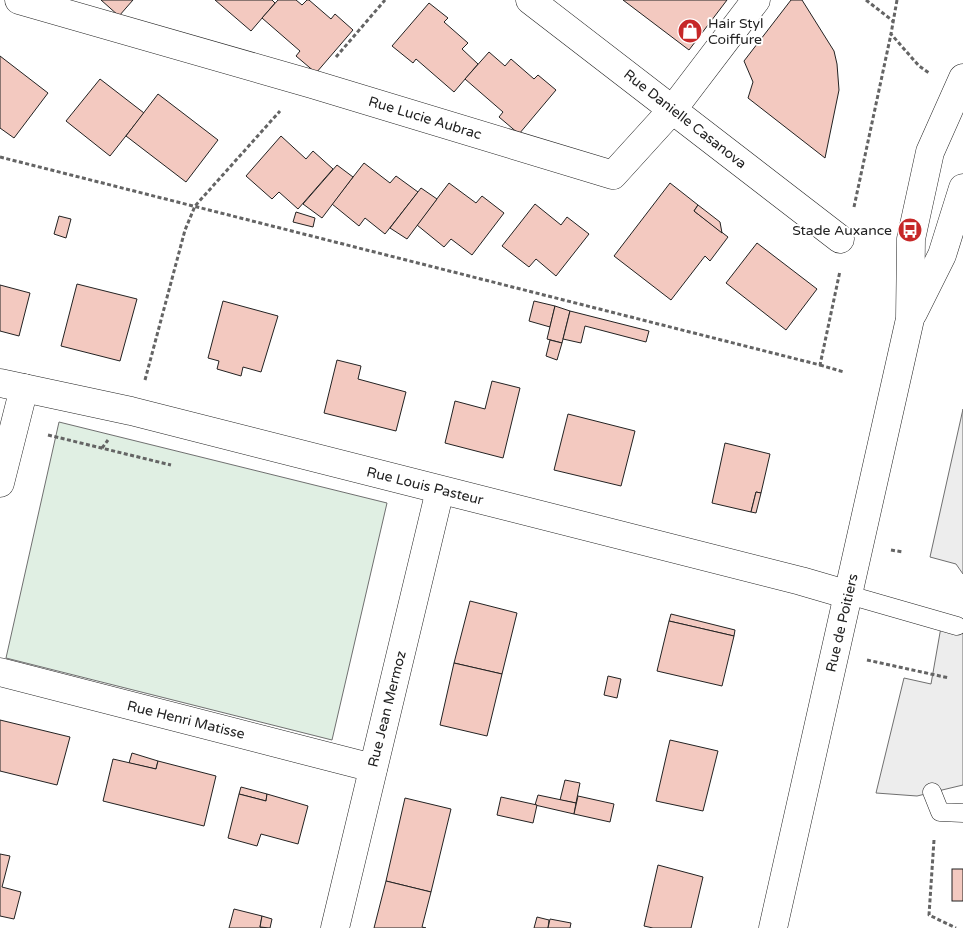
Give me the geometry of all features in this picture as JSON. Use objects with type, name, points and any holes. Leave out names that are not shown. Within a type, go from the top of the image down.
[{"type":"street","name":"Rue Lucie Aubrac","points":[[20,0],[322,87],[614,175],[673,109],[756,0]]},
{"type":"street","name":"Rue Danielle Casanova","points":[[530,0],[843,241]]},
{"type":"street","name":"Rue de Poitiers","points":[[773,928],[910,318],[911,239],[930,152],[963,79]]},
{"type":"street","name":"Rue de Poitiers","points":[[910,318],[942,255],[963,188]]},
{"type":"street","name":"Rue Louis Pasteur","points":[[12,386],[131,411],[801,581],[848,595]]},
{"type":"street","points":[[0,483],[14,424],[12,386]]},
{"type":"street","name":"Rue Jean Mermoz","points":[[335,928],[440,490]]},
{"type":"street","name":"Rue Henri Matisse","points":[[0,672],[373,768]]},
{"type":"lane","points":[[848,595],[957,626]]},
{"type":"lane","points":[[932,792],[940,812],[963,814]]},
{"type":"path","points":[[866,0],[893,21]]},
{"type":"path","points":[[820,365],[843,241],[891,34],[897,0]]},
{"type":"path","points":[[891,34],[919,66],[927,72],[937,76],[963,79]]},
{"type":"path","points":[[0,157],[844,372]]},
{"type":"path","points":[[102,448],[142,394],[185,230],[195,206]]},
{"type":"path","points":[[14,424],[31,430],[171,465]]},
{"type":"path","points":[[835,653],[949,678]]},
{"type":"path","points":[[940,812],[935,830],[929,915],[956,928]]},
{"type":"green space","points":[[59,422],[387,503],[332,740],[6,658]]},
{"type":"shaded area","points":[[963,409],[963,574],[956,564],[930,557]]},
{"type":"shaded area","points":[[941,627],[963,629],[963,785],[917,796],[876,793],[904,678],[931,684]]},
{"type":"building","points":[[101,0],[133,0],[119,16]]},
{"type":"building","points":[[215,0],[272,0],[275,3],[251,31]]},
{"type":"building","points":[[278,0],[296,0],[302,5],[309,0],[331,19],[335,14],[353,30],[316,73],[296,56],[300,51],[262,18]]},
{"type":"building","points":[[623,0],[727,0],[689,50]]},
{"type":"building","points":[[791,0],[802,0],[834,51],[837,64],[839,90],[825,158],[748,98],[753,82],[744,61]]},
{"type":"building","points":[[429,3],[448,18],[444,22],[468,43],[462,49],[478,64],[454,92],[416,59],[413,63],[392,46]]},
{"type":"building","points":[[489,52],[505,66],[511,59],[534,79],[538,75],[556,90],[519,134],[499,117],[503,112],[465,79]]},
{"type":"building","points":[[0,56],[48,93],[14,138],[0,128]]},
{"type":"building","points":[[100,79],[144,113],[110,156],[66,121]]},
{"type":"building","points":[[158,94],[218,140],[186,182],[126,136]]},
{"type":"building","points":[[281,136],[306,159],[313,151],[333,169],[298,209],[279,192],[272,199],[246,176]]},
{"type":"building","points":[[364,163],[390,183],[396,176],[418,192],[385,234],[365,218],[359,226],[332,204]]},
{"type":"building","points":[[337,165],[353,177],[322,218],[303,204]]},
{"type":"building","points":[[449,183],[476,203],[482,196],[504,213],[472,255],[451,239],[444,247],[417,225]]},
{"type":"building","points":[[670,183],[698,205],[694,211],[728,237],[710,261],[705,256],[671,300],[614,256]]},
{"type":"building","points":[[421,188],[437,199],[407,239],[390,228]]},
{"type":"building","points":[[535,204],[561,225],[567,217],[589,234],[556,276],[536,259],[529,267],[502,246]]},
{"type":"building","points":[[698,205],[720,222],[722,233],[694,211]]},
{"type":"building","points":[[296,212],[315,218],[313,227],[293,222]]},
{"type":"building","points":[[59,216],[71,219],[66,238],[54,234]]},
{"type":"building","points":[[757,243],[817,289],[786,330],[726,283]]},
{"type":"building","points":[[77,284],[137,299],[120,361],[61,346]]},
{"type":"building","points":[[0,285],[30,293],[19,336],[0,331]]},
{"type":"building","points":[[223,301],[278,316],[261,372],[243,367],[241,376],[217,369],[219,361],[208,358]]},
{"type":"building","points":[[534,301],[555,306],[550,327],[529,321]]},
{"type":"building","points":[[555,306],[570,311],[562,343],[547,339]]},
{"type":"building","points":[[570,311],[649,331],[646,342],[585,326],[581,343],[563,339]]},
{"type":"building","points":[[550,340],[562,343],[557,360],[546,356]]},
{"type":"building","points":[[337,360],[361,366],[358,379],[406,392],[396,431],[324,413]]},
{"type":"building","points":[[492,381],[520,388],[503,458],[445,443],[455,401],[485,409]]},
{"type":"building","points":[[568,414],[635,431],[621,486],[554,470]]},
{"type":"building","points":[[725,443],[770,454],[761,493],[756,492],[751,512],[712,503]]},
{"type":"building","points":[[756,492],[761,493],[756,513],[751,512]]},
{"type":"building","points":[[470,601],[517,613],[502,674],[454,663]]},
{"type":"building","points":[[671,614],[735,630],[734,636],[669,621]]},
{"type":"building","points":[[669,621],[734,636],[722,686],[657,671]]},
{"type":"building","points":[[454,663],[502,674],[487,736],[440,725]]},
{"type":"building","points":[[608,676],[621,679],[617,698],[604,695]]},
{"type":"building","points":[[0,720],[70,737],[57,785],[0,771]]},
{"type":"building","points":[[670,740],[718,751],[703,811],[656,801]]},
{"type":"building","points":[[132,753],[158,761],[156,769],[129,763]]},
{"type":"building","points":[[113,759],[156,769],[158,761],[216,776],[204,826],[103,801]]},
{"type":"building","points":[[565,780],[580,783],[576,803],[560,800]]},
{"type":"building","points":[[241,787],[267,794],[266,801],[239,794]]},
{"type":"building","points":[[239,794],[266,801],[267,794],[308,806],[298,844],[261,834],[257,846],[228,838]]},
{"type":"building","points":[[538,795],[576,803],[574,814],[535,805]]},
{"type":"building","points":[[578,796],[614,804],[610,822],[574,814]]},
{"type":"building","points":[[501,797],[537,805],[533,823],[497,815]]},
{"type":"building","points":[[405,798],[451,809],[431,892],[386,881]]},
{"type":"building","points":[[0,854],[10,856],[2,887],[21,892],[14,919],[0,916]]},
{"type":"building","points":[[658,865],[703,877],[691,928],[653,928],[644,926]]},
{"type":"building","points":[[952,869],[963,869],[963,901],[952,901]]},
{"type":"building","points":[[386,881],[431,892],[422,927],[426,928],[374,928]]},
{"type":"building","points":[[234,909],[262,916],[260,927],[265,928],[229,928]]},
{"type":"building","points":[[262,916],[272,919],[270,928],[260,927]]},
{"type":"building","points":[[537,917],[549,920],[548,928],[534,928]]},
{"type":"building","points":[[550,919],[571,923],[570,928],[548,928]]},
{"type":"place","name":"Hair Styl Coiffure","points":[[690,31]]},
{"type":"place","name":"Stade Auxance","points":[[910,230]]}]
